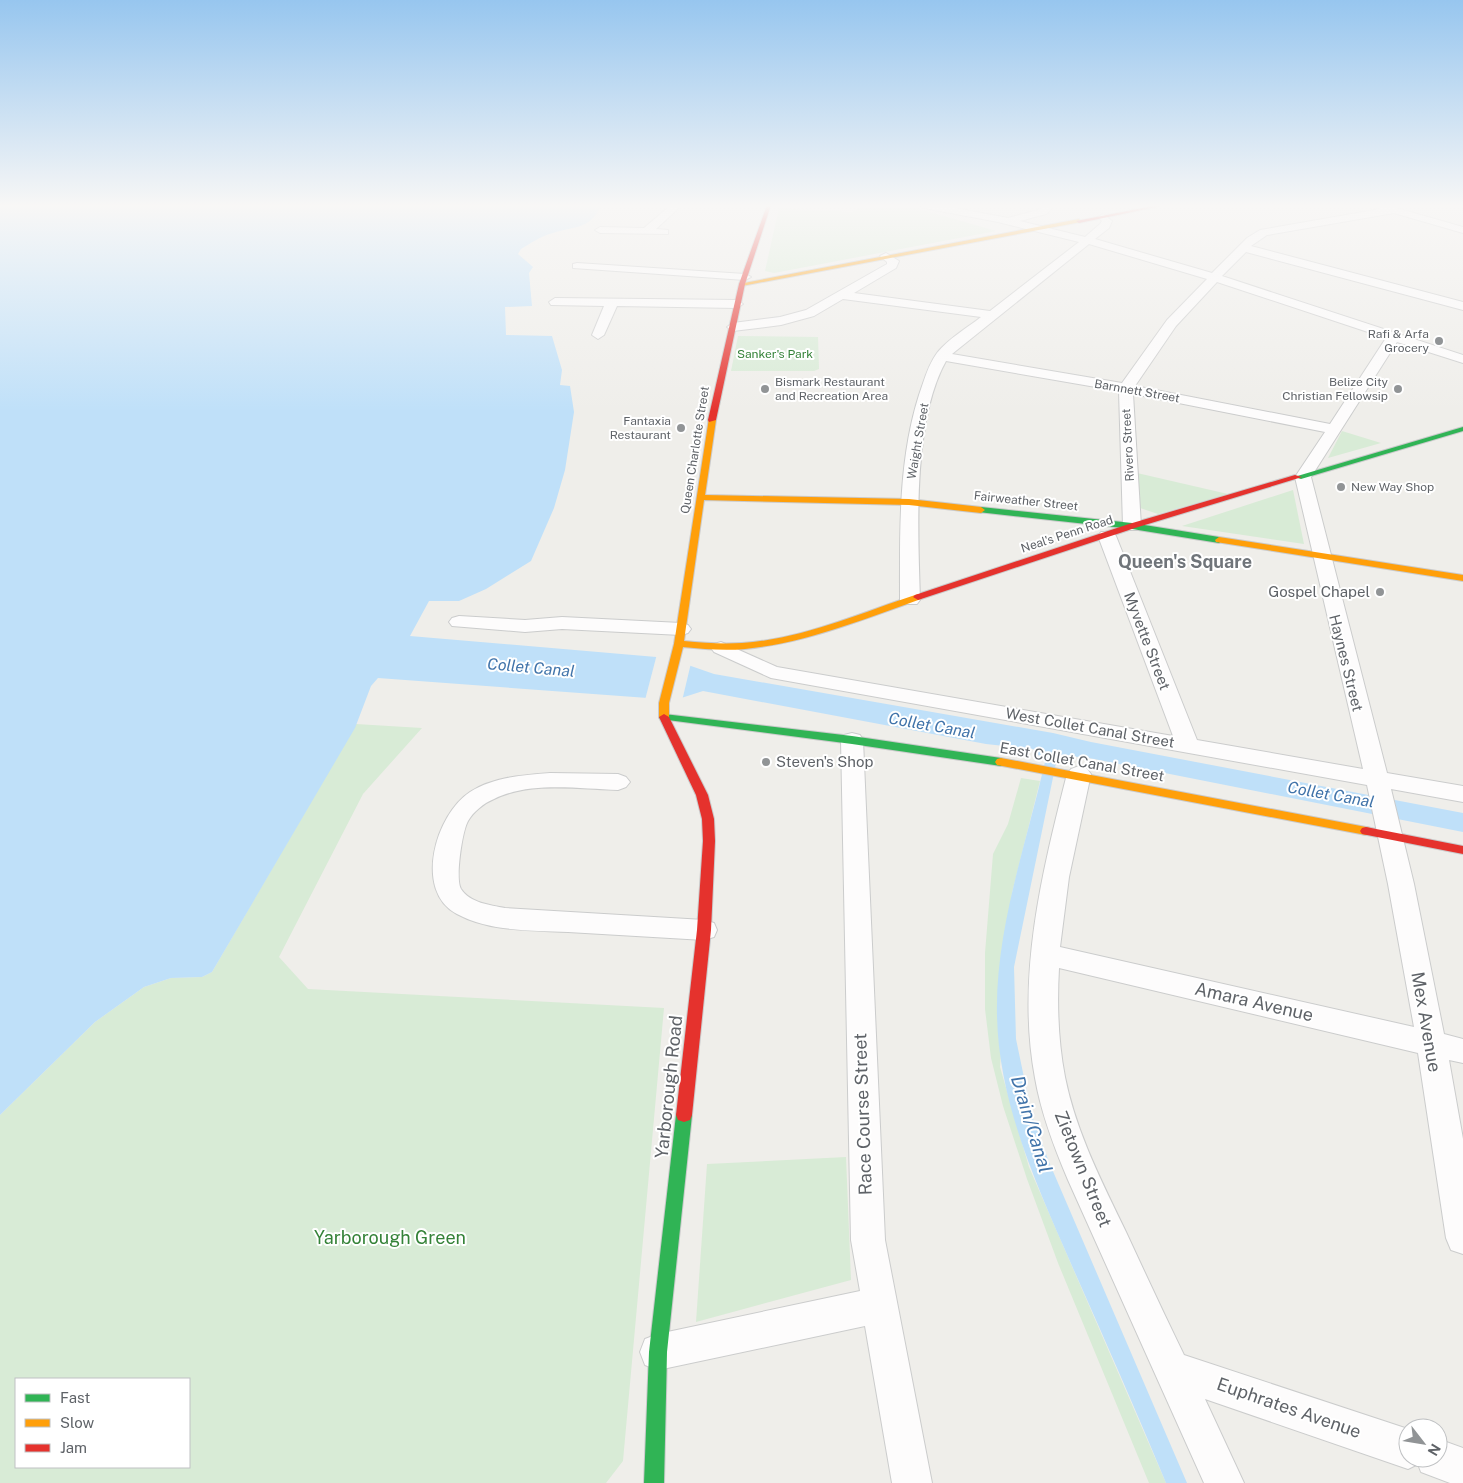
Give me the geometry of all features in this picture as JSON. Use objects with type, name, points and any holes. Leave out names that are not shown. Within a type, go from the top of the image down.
[{"type":"main road","name":"Queen Charlotte Street","points":[[664,703],[679,643],[712,422],[745,274]]},
{"type":"main road","points":[[743,280],[778,274]]},
{"type":"main road","name":"Neal's Penn Road","points":[[679,643],[721,648],[751,646],[792,638],[1107,536],[1132,526],[1463,429]]},
{"type":"main road","name":"Fairweather Street","points":[[702,497],[909,502],[1132,526],[1463,578]]},
{"type":"main road","name":"Yarborough Road","points":[[654,1483],[658,1352],[704,930],[709,841],[706,804],[664,717],[664,703]]},
{"type":"main road","name":"East Collet Canal Street","points":[[664,717],[852,740],[1068,772],[1384,807],[1463,850]]},
{"type":"street","points":[[674,274],[743,280]]},
{"type":"street","points":[[733,327],[797,317],[819,308],[878,274]]},
{"type":"street","name":"Waight Street","points":[[910,600],[909,502],[919,420],[934,368],[942,356],[1043,274]]},
{"type":"street","points":[[1204,274],[1463,358]]},
{"type":"street","name":"Rivero Street","points":[[1132,526],[1126,388],[1171,323],[1220,274]]},
{"type":"street","points":[[1343,274],[1463,306]]},
{"type":"street","points":[[842,295],[993,314]]},
{"type":"street","points":[[555,302],[737,304]]},
{"type":"street","points":[[598,335],[612,303]]},
{"type":"street","points":[[1303,477],[1394,336]]},
{"type":"street","name":"Barnnett Street","points":[[942,356],[1126,388],[1333,428]]},
{"type":"street","name":"Haynes Street","points":[[1303,477],[1319,556],[1384,807]]},
{"type":"street","name":"Myvette Street","points":[[1107,536],[1188,745]]},
{"type":"street","points":[[459,622],[525,626],[562,623],[679,643]]},
{"type":"street","name":"West Collet Canal Street","points":[[721,648],[771,672],[1188,745],[1384,807],[1463,794]]},
{"type":"street","name":"Race Course Street","points":[[852,740],[868,1240],[878,1305],[912,1483]]},
{"type":"street","name":"Zietown Street","points":[[1068,772],[1044,954],[1046,1051],[1051,1085],[1060,1119],[1074,1158],[1224,1483]]},
{"type":"street","points":[[618,782],[530,783],[506,786],[485,794],[466,807],[456,823],[445,877],[447,890],[457,902],[480,913],[505,918],[704,930]]},
{"type":"street","name":"Mex Avenue","points":[[1384,807],[1431,1044],[1463,1238]]},
{"type":"street","name":"Amara Avenue","points":[[1044,954],[1463,1051]]},
{"type":"street","points":[[658,1352],[878,1305]]},
{"type":"street","name":"Euphrates Avenue","points":[[1170,1369],[1398,1446]]},
{"type":"street","points":[[1448,1463],[1463,1468]]},
{"type":"green space","name":"Sanker's Park","points":[[738,336],[818,337],[819,369],[814,371],[731,371]]},
{"type":"green space","points":[[1342,431],[1381,443],[1328,458]]},
{"type":"green space","points":[[1137,473],[1228,494],[1158,514],[1140,508]]},
{"type":"green space","points":[[1293,490],[1304,544],[1182,526]]},
{"type":"green space","name":"Yarborough Green","points":[[356,724],[422,728],[363,794],[279,957],[308,989],[664,1008],[623,1461],[606,1483],[0,1483],[0,1115],[95,1022],[144,987],[171,978],[202,977],[212,972]]},
{"type":"green space","points":[[1021,778],[1040,781],[1012,893],[1000,1067],[1029,1167],[1166,1483],[1149,1483],[1058,1263],[1003,1106],[991,1058],[985,1009],[985,953],[993,854],[1008,824]]},
{"type":"green space","points":[[846,1157],[851,1280],[696,1322],[707,1164]]},
{"type":"water","points":[[0,274],[529,274],[532,306],[505,307],[506,335],[552,336],[562,370],[560,385],[570,386],[574,412],[565,470],[554,508],[531,561],[486,589],[459,601],[429,601],[410,636],[668,658],[714,674],[1053,733],[1091,742],[1463,813],[1463,832],[1089,758],[1067,756],[1056,763],[1014,967],[1016,1039],[1032,1116],[1049,1162],[1187,1483],[1166,1483],[1033,1175],[1012,1113],[1005,1081],[999,1049],[998,984],[1006,920],[1045,762],[1033,749],[986,744],[703,691],[675,700],[378,678],[371,686],[355,728],[212,972],[202,977],[171,978],[144,987],[95,1022],[0,1115]]},
{"type":"pier","points":[[657,654],[669,655],[691,663],[682,701],[675,703],[645,700]]},
{"type":"traffic: fast","points":[[1298,477],[1463,429]]},
{"type":"traffic: fast","points":[[981,510],[1132,526],[1219,540]]},
{"type":"traffic: fast","points":[[664,717],[852,740],[1001,762]]},
{"type":"traffic: fast","points":[[654,1483],[658,1352],[684,1115]]},
{"type":"traffic: slow","points":[[742,284],[794,274]]},
{"type":"traffic: slow","points":[[664,717],[664,703],[679,644],[712,420]]},
{"type":"traffic: slow","points":[[702,497],[909,502],[981,510]]},
{"type":"traffic: slow","points":[[1219,540],[1463,578]]},
{"type":"traffic: slow","points":[[679,644],[734,646],[794,638],[836,626],[918,597]]},
{"type":"traffic: slow","points":[[1001,762],[1366,831]]},
{"type":"traffic: jam","points":[[712,420],[745,274]]},
{"type":"traffic: jam","points":[[918,597],[1132,526],[1298,477]]},
{"type":"traffic: jam","points":[[664,717],[702,795],[708,819],[709,841],[704,930],[684,1115]]},
{"type":"traffic: jam","points":[[1366,831],[1463,850]]},
{"type":"place","name":"Rafi & Arfa Grocery","points":[[1439,341]]},
{"type":"place","name":"Bismark Restaurant and Recreation Area","points":[[765,389]]},
{"type":"place","name":"Belize City Christian Fellowsip","points":[[1398,389]]},
{"type":"place","name":"Fantaxia Restaurant","points":[[681,428]]},
{"type":"place","name":"New Way Shop","points":[[1341,487]]},
{"type":"place","name":"Gospel Chapel","points":[[1380,592]]},
{"type":"place","name":"Steven's Shop","points":[[766,762]]},
{"type":"district","name":"Queen's Square","points":[[1185,562]]},
{"type":"water label","name":"Collet Canal","points":[[531,667]]},
{"type":"water label","name":"Collet Canal","points":[[932,725]]},
{"type":"water label","name":"Collet Canal","points":[[1331,794]]},
{"type":"water label","name":"Drain/Canal","points":[[1032,1124]]}]
